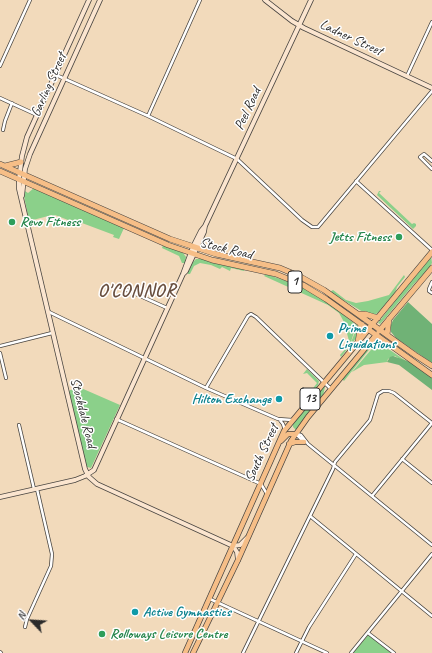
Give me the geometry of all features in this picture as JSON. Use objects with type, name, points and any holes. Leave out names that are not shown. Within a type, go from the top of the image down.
[{"type":"highway","points":[[2,165],[21,162]]},
{"type":"highway","name":"Stock Road","points":[[2,165],[170,239],[195,248],[289,272],[316,285],[432,366]]},
{"type":"highway","name":"Stock Road","points":[[0,171],[192,254],[268,272],[294,281],[317,294],[432,375]]},
{"type":"highway","name":"South Street","points":[[368,330],[432,251]]},
{"type":"highway","name":"South Street","points":[[376,335],[432,268]]},
{"type":"highway","points":[[359,314],[365,314],[378,318]]},
{"type":"highway","points":[[387,335],[389,319]]},
{"type":"highway","points":[[358,342],[361,324]]},
{"type":"highway","points":[[370,342],[392,346]]},
{"type":"main road","name":"South Street","points":[[185,653],[285,430],[368,330]]},
{"type":"main road","name":"South Street","points":[[193,652],[268,495],[289,444],[331,389],[376,335]]},
{"type":"main road","points":[[277,446],[288,434],[296,434],[292,421]]},
{"type":"main road","points":[[289,444],[297,442],[306,443]]},
{"type":"main road","points":[[198,626],[205,629]]},
{"type":"street","points":[[0,66],[30,0]]},
{"type":"street","name":"Garling Street","points":[[21,180],[21,162],[25,143],[89,0]]},
{"type":"street","name":"Garling Street","points":[[22,173],[100,0]]},
{"type":"street","points":[[148,116],[200,0]]},
{"type":"street","name":"Ladner Street","points":[[265,0],[299,25],[432,90]]},
{"type":"street","name":"Peel Road","points":[[87,475],[94,470],[96,466],[144,358],[183,274],[186,271],[192,254],[204,232],[205,226],[311,0]]},
{"type":"street","points":[[407,77],[432,22]]},
{"type":"street","points":[[56,75],[148,116],[237,159],[302,220],[312,227],[318,227],[432,90]]},
{"type":"street","points":[[0,98],[37,115]]},
{"type":"street","points":[[3,130],[12,103]]},
{"type":"street","points":[[432,161],[424,154],[420,157],[432,169]]},
{"type":"street","name":"Stockdale Road","points":[[21,180],[19,189],[22,196],[52,333],[87,475]]},
{"type":"street","points":[[356,181],[432,251]]},
{"type":"street","points":[[432,282],[429,291],[432,293]]},
{"type":"street","points":[[118,286],[168,308]]},
{"type":"street","points":[[48,312],[206,388],[278,419],[292,421]]},
{"type":"street","points":[[206,388],[246,319],[251,314],[256,317],[331,389]]},
{"type":"street","points":[[0,346],[52,333]]},
{"type":"street","points":[[0,353],[6,378]]},
{"type":"street","points":[[243,653],[335,465],[335,462],[370,420],[378,394],[383,391],[389,391],[394,393],[432,423],[372,496]]},
{"type":"street","points":[[116,419],[261,484],[268,495]]},
{"type":"street","points":[[278,419],[283,424],[285,430]]},
{"type":"street","points":[[19,425],[52,554],[51,566],[27,619],[25,627]]},
{"type":"street","points":[[296,434],[432,545]]},
{"type":"street","points":[[402,459],[432,483]]},
{"type":"street","points":[[0,497],[76,480],[87,475],[97,484],[233,546],[239,546],[242,544],[250,534]]},
{"type":"street","points":[[310,516],[432,616]]},
{"type":"street","points":[[233,546],[238,554],[238,560]]},
{"type":"street","points":[[296,653],[301,642],[356,554]]},
{"type":"street","points":[[351,653],[432,554]]},
{"type":"street","points":[[210,599],[301,642],[328,653]]},
{"type":"street","points":[[368,632],[394,653]]},
{"type":"green space","points":[[34,188],[124,228],[119,239],[113,237],[114,235],[82,223],[81,225],[55,215],[53,218],[52,215],[30,222],[24,196],[25,191],[28,193]]},
{"type":"green space","points":[[379,191],[381,191],[379,193],[412,224],[416,224],[413,229],[377,195]]},
{"type":"green space","points":[[163,245],[183,253],[186,257],[185,263],[182,263],[179,256],[162,248]]},
{"type":"green space","points":[[431,255],[432,263],[429,268],[382,322],[380,324],[378,323]]},
{"type":"green space","points":[[196,259],[245,269],[244,271],[231,268],[230,271],[222,267],[220,269],[211,265],[200,263],[194,266],[190,274],[188,274],[187,272]]},
{"type":"green space","points":[[266,274],[300,286],[323,299],[358,326],[359,329],[356,330],[354,332],[350,345],[357,330],[357,337],[341,357],[340,355],[348,346],[349,341],[344,322],[339,313],[328,305],[264,276]]},
{"type":"green space","points":[[404,275],[405,277],[397,287],[395,293],[376,314],[363,312],[330,292],[333,290],[346,300],[356,303],[368,301],[389,295]]},
{"type":"green space","points":[[408,302],[432,324],[432,363],[396,338],[391,332],[393,320]]},
{"type":"green space","points":[[374,344],[344,381],[342,379],[369,347]]},
{"type":"green space","points":[[376,344],[390,350],[406,361],[403,361],[395,356],[388,359],[387,362],[364,365],[352,372]]},
{"type":"green space","points":[[393,356],[410,362],[432,378],[432,390],[399,365],[387,362],[390,357]]},
{"type":"green space","points":[[307,369],[319,381],[318,385],[309,396],[308,395],[317,383],[307,373],[303,374]]},
{"type":"green space","points":[[323,387],[325,387],[323,396],[296,430],[293,427],[293,422]]},
{"type":"green space","points":[[81,388],[120,405],[91,468],[87,467],[86,465],[69,392],[70,390]]},
{"type":"green space","points":[[369,634],[391,653],[353,653]]},
{"type":"place","name":"Revo Fitness","points":[[12,222]]},
{"type":"place","name":"Jetts Fitness","points":[[399,237]]},
{"type":"place","name":"Prime Liquidations","points":[[330,336]]},
{"type":"place","name":"Hilton Exchange","points":[[279,399]]},
{"type":"place","name":"Active Gymnastics","points":[[135,612]]},
{"type":"place","name":"Rolloways Leisure Centre","points":[[102,634]]},
{"type":"district","name":"O'CONNOR","points":[[137,291]]}]
